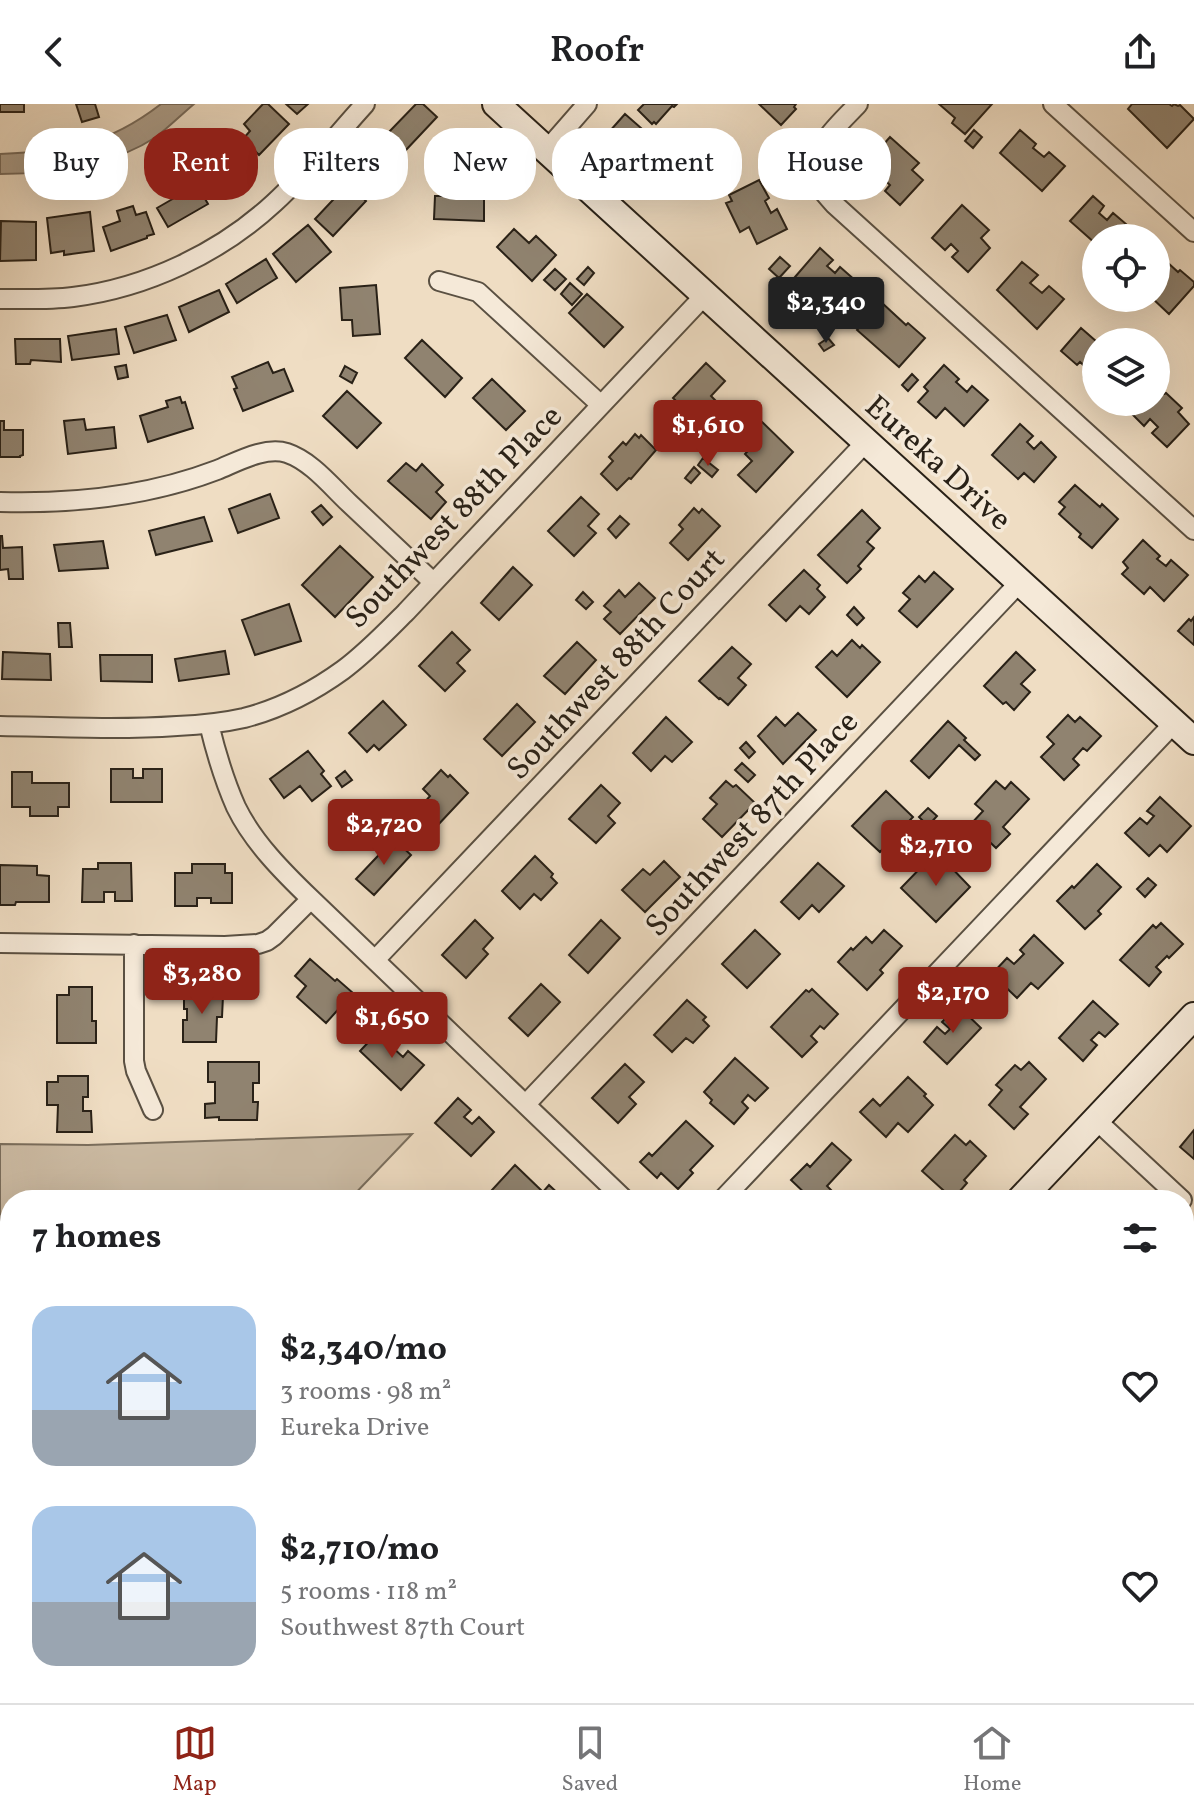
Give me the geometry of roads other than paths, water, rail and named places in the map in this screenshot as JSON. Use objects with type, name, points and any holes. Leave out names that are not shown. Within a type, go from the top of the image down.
[{"type":"main road","name":"Eureka Drive","points":[[496,104],[1194,741]]},
{"type":"main road","points":[[1030,1190],[1194,1016]]},
{"type":"street","points":[[0,299],[73,297],[102,292],[147,280],[196,258],[248,225],[275,202],[365,104]]},
{"type":"street","points":[[546,151],[587,104]]},
{"type":"street","points":[[858,104],[816,156],[818,184],[834,204],[1194,530]]},
{"type":"street","points":[[1053,104],[1194,232]]},
{"type":"street","points":[[439,281],[478,292],[601,405]]},
{"type":"street","name":"Southwest 88th Place","points":[[0,726],[124,728],[209,724],[269,710],[328,680],[369,648],[705,295]]},
{"type":"street","name":"Southwest 88th Court","points":[[375,960],[866,442]]},
{"type":"street","points":[[0,502],[63,501],[137,491],[208,473],[260,454],[286,453],[318,474],[433,582]]},
{"type":"street","name":"Southwest 87th Place","points":[[526,1104],[1020,582]]},
{"type":"street","points":[[731,1190],[1174,723]]},
{"type":"street","points":[[209,724],[217,757],[237,808],[260,845],[290,879],[615,1190]]},
{"type":"street","points":[[0,943],[258,944],[274,936],[311,899]]},
{"type":"street","points":[[134,944],[134,1061],[153,1110]]},
{"type":"street","points":[[1096,1120],[1171,1190]]}]
